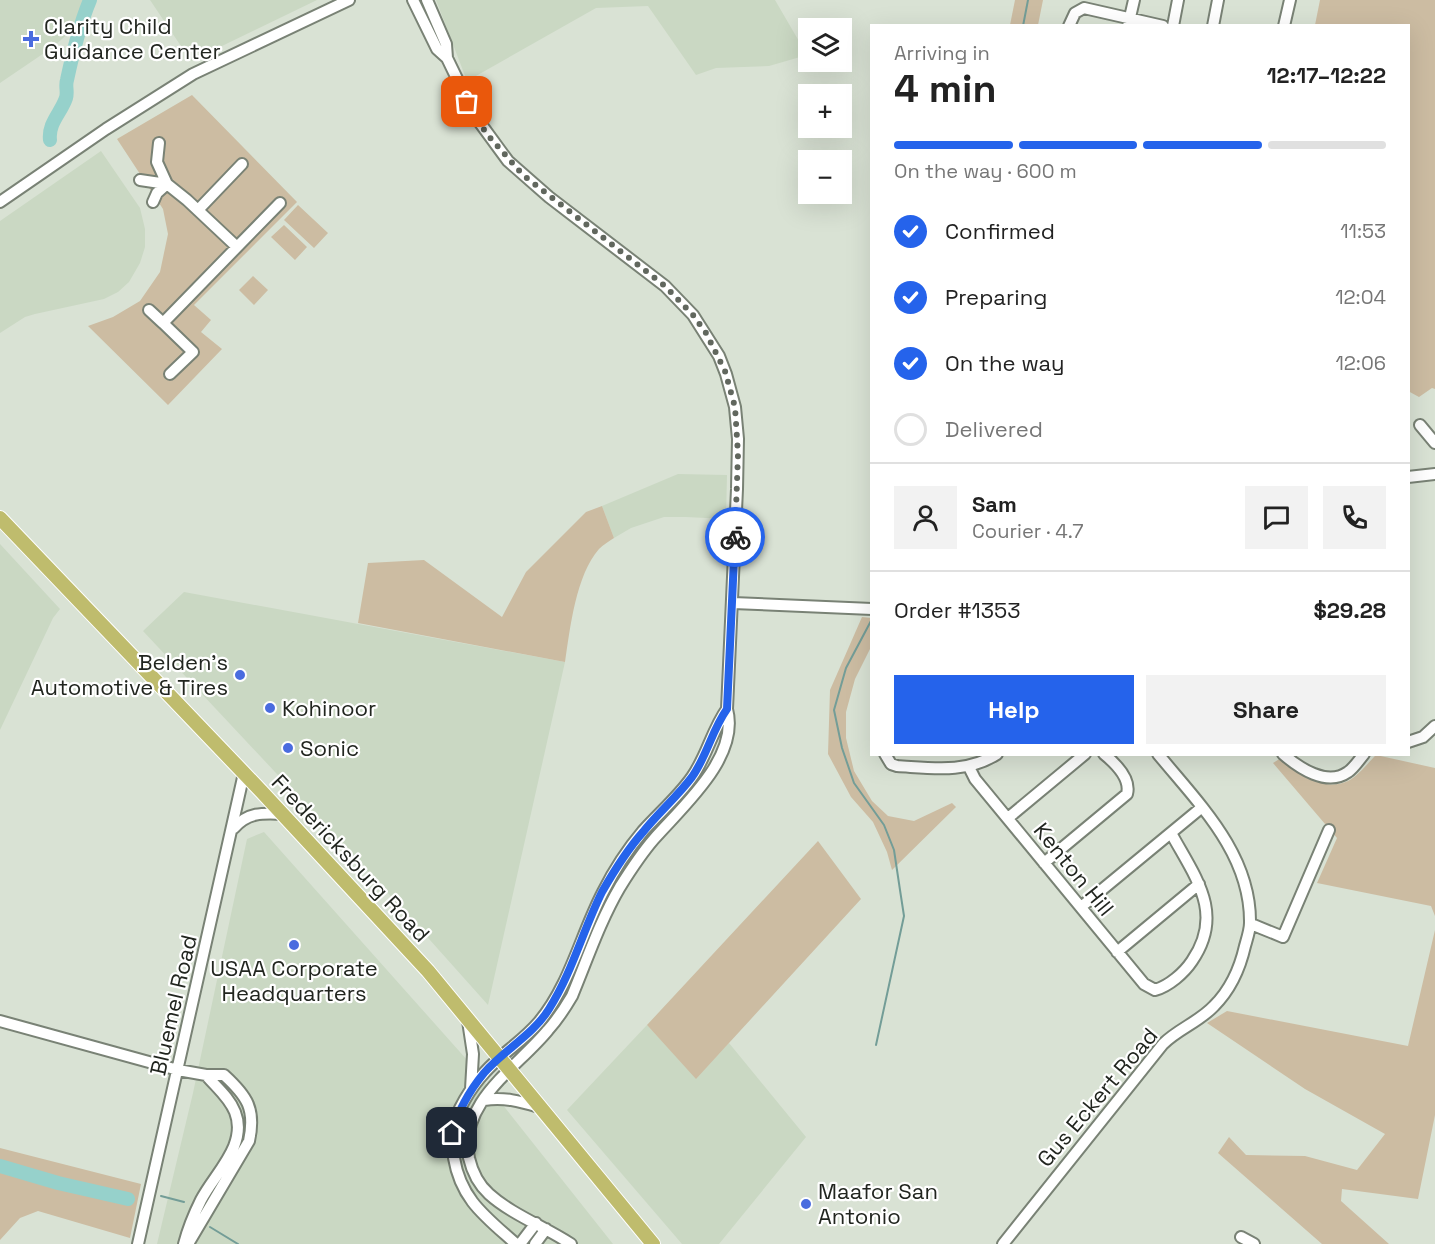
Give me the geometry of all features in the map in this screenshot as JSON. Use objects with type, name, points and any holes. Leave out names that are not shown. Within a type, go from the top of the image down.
[{"type":"main road","name":"Fredericksburg Road","points":[[0,518],[283,814],[428,971],[652,1244]]},
{"type":"street","points":[[0,202],[106,129],[193,74],[349,0]]},
{"type":"street","points":[[412,0],[436,49],[447,58]]},
{"type":"street","points":[[427,0],[446,44],[447,58],[475,116],[508,161],[549,197],[665,286],[693,315],[719,356],[727,378],[737,422],[738,471],[727,709],[730,722],[722,750],[702,784],[653,840],[619,889],[563,1012],[547,1032],[504,1064],[485,1072],[457,1116],[452,1133],[457,1173],[476,1209],[518,1244],[541,1226]]},
{"type":"street","points":[[1129,22],[1134,0]]},
{"type":"street","points":[[1173,24],[1178,0]]},
{"type":"street","points":[[1216,24],[1218,0]]},
{"type":"street","points":[[1286,20],[1290,0]]},
{"type":"street","points":[[1070,24],[1075,13],[1084,8],[1129,22],[1149,24]]},
{"type":"street","points":[[159,143],[157,162],[168,184],[237,247]]},
{"type":"street","points":[[198,210],[243,164]]},
{"type":"street","points":[[140,180],[168,184]]},
{"type":"street","points":[[153,202],[157,193],[168,184]]},
{"type":"street","points":[[163,323],[280,202]]},
{"type":"street","points":[[149,310],[193,352],[170,374]]},
{"type":"street","points":[[1420,425],[1435,443]]},
{"type":"street","points":[[1410,477],[1435,474]]},
{"type":"street","points":[[733,603],[870,609]]},
{"type":"street","points":[[571,1244],[489,1194],[471,1168],[468,1150],[469,1131],[504,1064],[548,1011],[593,911],[620,861],[643,832],[684,788],[703,759],[718,722],[727,709]]},
{"type":"street","points":[[1410,741],[1423,737],[1435,726]]},
{"type":"street","points":[[710,744],[722,750]]},
{"type":"street","points":[[886,756],[891,764],[897,766],[945,768],[969,767],[993,756]]},
{"type":"street","points":[[1008,819],[1083,756]]},
{"type":"street","points":[[1044,863],[1127,794],[1127,783],[1106,756]]},
{"type":"street","points":[[1160,756],[1221,832],[1236,858],[1246,886],[1251,924],[1283,937],[1329,830]]},
{"type":"street","points":[[1286,756],[1308,772],[1335,778],[1351,770],[1362,756]]},
{"type":"street","name":"Kenton Hill","points":[[969,767],[975,778],[1008,819],[1144,984],[1155,990],[1170,983],[1189,965],[1203,940],[1207,915],[1205,900],[1199,884]]},
{"type":"street","name":"Bluemel Road","points":[[138,1244],[244,773]]},
{"type":"street","points":[[1081,907],[1201,808]]},
{"type":"street","points":[[232,831],[240,821],[255,813],[283,814]]},
{"type":"street","points":[[1117,951],[1199,884],[1171,833]]},
{"type":"street","name":"Gus Eckert Road","points":[[1003,1244],[1163,1044],[1180,1030],[1204,1016],[1221,998],[1236,973],[1251,924]]},
{"type":"street","points":[[565,977],[578,983]]},
{"type":"street","points":[[0,1021],[178,1070],[206,1075],[224,1075],[236,1086],[247,1100],[252,1114],[252,1127],[244,1151],[186,1244]]},
{"type":"street","points":[[468,1021],[473,1054],[471,1091]]},
{"type":"street","points":[[186,1244],[188,1230],[202,1199],[231,1154],[239,1132],[236,1113],[228,1098],[206,1075]]},
{"type":"street","points":[[484,1100],[512,1098],[539,1107]]},
{"type":"street","points":[[535,1244],[541,1226]]},
{"type":"street","points":[[1241,1237],[1254,1244]]},
{"type":"shaded area","name":"Clarity Child Guidance Center","points":[[0,0],[86,0],[71,31],[53,47],[0,83]]},
{"type":"shaded area","points":[[150,0],[317,0],[191,61]]},
{"type":"shaded area","points":[[436,0],[775,0],[798,40],[798,58],[769,66],[716,68],[696,75],[648,6],[596,8],[467,81]]},
{"type":"shaded area","points":[[1015,0],[1043,0],[1038,24],[1010,24]]},
{"type":"shaded area","points":[[1320,0],[1435,0],[1435,389],[1432,388],[1419,397],[1410,392],[1410,24],[1315,24]]},
{"type":"shaded area","points":[[192,95],[297,202],[194,305],[211,320],[201,332],[222,349],[168,405],[88,326],[113,317],[140,301],[160,272],[168,234],[163,209],[117,139]]},
{"type":"shaded area","points":[[101,151],[140,208],[145,229],[145,247],[140,263],[129,282],[118,292],[104,299],[25,317],[0,333],[0,221]]},
{"type":"shaded area","points":[[298,205],[328,233],[314,248],[284,220]]},
{"type":"shaded area","points":[[284,225],[307,247],[295,260],[271,237]]},
{"type":"shaded area","points":[[253,276],[268,290],[254,305],[239,290]]},
{"type":"shaded area","points":[[678,474],[727,475],[726,519],[664,517],[631,528],[614,538],[602,506]]},
{"type":"shaded area","points":[[602,506],[614,538],[599,549],[591,560],[579,587],[565,662],[358,623],[368,563],[424,560],[502,617],[526,572],[586,512]]},
{"type":"shaded area","points":[[0,544],[60,609],[53,618],[0,730]]},
{"type":"shaded area","points":[[184,592],[565,662],[488,1005],[379,883],[143,631]]},
{"type":"shaded area","points":[[862,617],[870,618],[870,649],[855,679],[846,712],[846,738],[854,771],[872,801],[888,816],[914,821],[952,803],[956,807],[892,870],[887,852],[873,822],[851,797],[828,754],[830,690]]},
{"type":"shaded area","points":[[1375,756],[1435,768],[1435,916],[1431,906],[1317,883],[1337,838],[1273,763],[1281,758],[1320,783],[1338,784],[1355,776]]},
{"type":"shaded area","name":"USAA Corporate Headquarters","points":[[264,832],[468,1061],[613,1244],[157,1244],[193,1093],[247,839]]},
{"type":"shaded area","points":[[818,841],[861,899],[696,1079],[647,1025]]},
{"type":"shaded area","points":[[1435,930],[1435,1115],[1418,1199],[1342,1189],[1341,1201],[1389,1244],[1322,1244],[1218,1153],[1229,1137],[1246,1155],[1305,1156],[1357,1170],[1385,1134],[1305,1089],[1207,1023],[1227,1011],[1408,1046]]},
{"type":"shaded area","points":[[647,1025],[696,1078],[729,1043],[806,1137],[719,1244],[682,1244],[567,1110]]},
{"type":"shaded area","points":[[0,1148],[141,1184],[130,1238],[38,1211],[20,1218],[0,1240]]},
{"type":"waterway","points":[[50,140],[51,128],[66,98],[66,82],[74,49],[90,0]]},
{"type":"waterway","points":[[1023,24],[1028,0]]},
{"type":"waterway","points":[[870,623],[846,668],[834,710],[842,748],[854,783],[884,825],[894,850],[904,916],[876,1045]]},
{"type":"waterway","points":[[0,1166],[58,1183],[128,1199]]},
{"type":"waterway","points":[[161,1196],[184,1202]]},
{"type":"waterway","points":[[210,1227],[238,1244]]},
{"type":"way so far","points":[[467,102],[486,133],[508,161],[613,247],[665,286],[693,315],[706,333],[725,371],[735,407],[738,454],[735,537]]},
{"type":"place","name":"Clarity Child Guidance Center","points":[[31,39]]},
{"type":"place","name":"Belden's Automotive & Tires","points":[[240,675]]},
{"type":"place","name":"Kohinoor","points":[[270,708]]},
{"type":"place","name":"Sonic","points":[[288,748]]},
{"type":"place","name":"USAA Corporate Headquarters","points":[[294,945]]},
{"type":"place","name":"Maafor San Antonio","points":[[806,1204]]},
{"type":"route","points":[[452,1133],[457,1116],[485,1072],[548,1011],[560,989],[593,911],[620,861],[693,776],[710,744],[718,722],[727,709],[735,537]]}]
